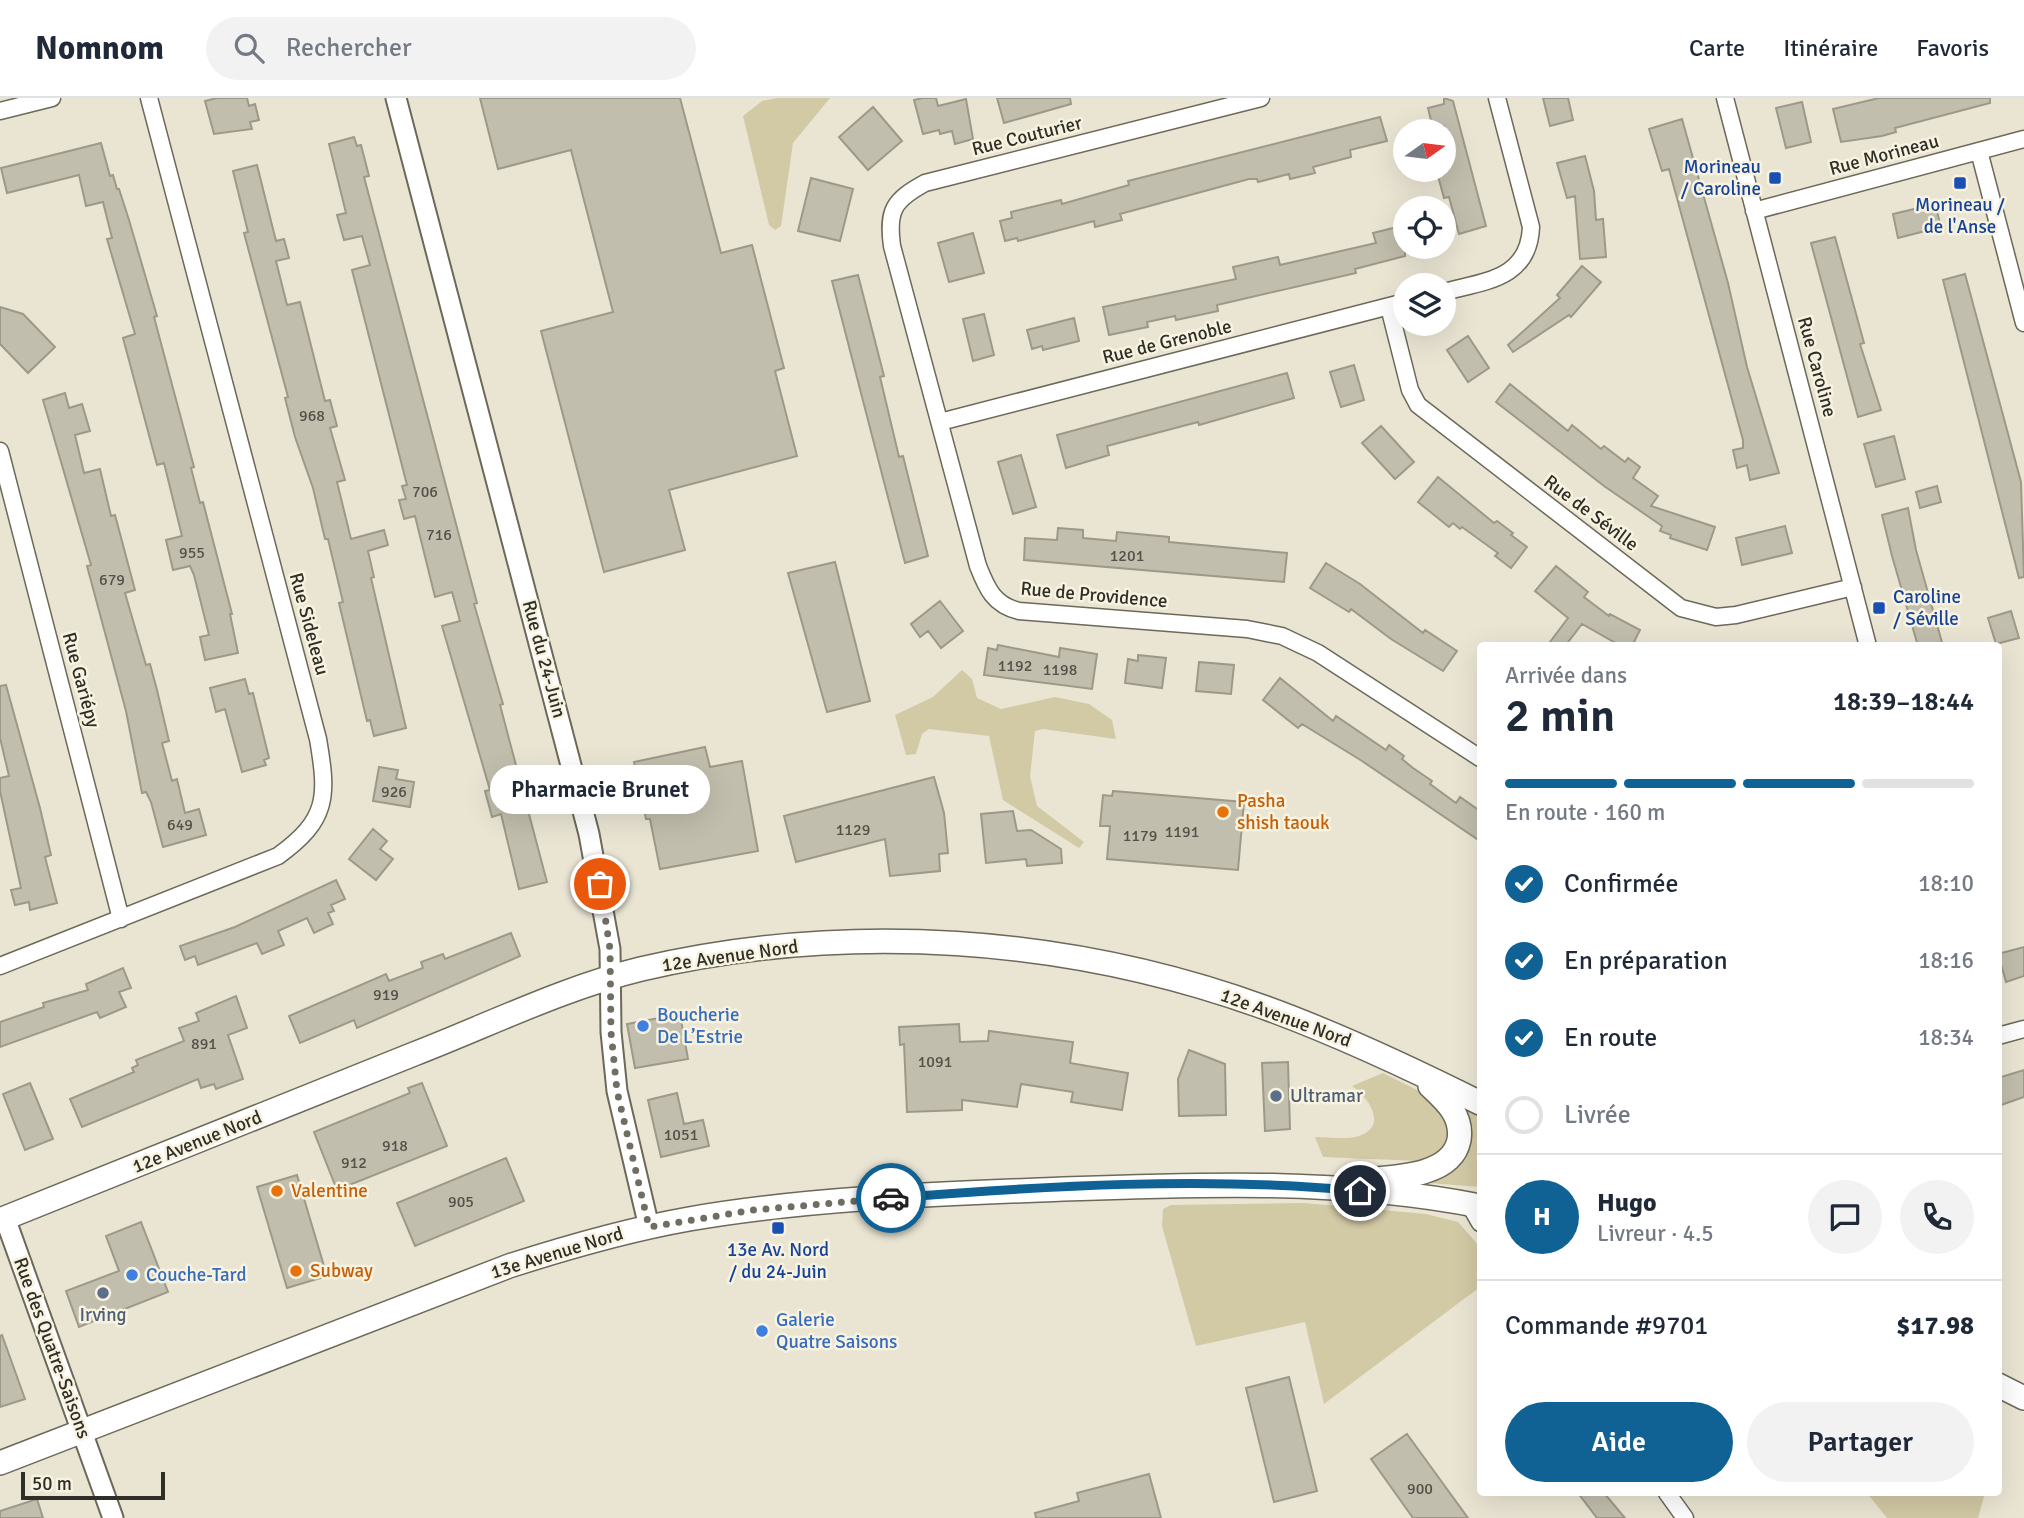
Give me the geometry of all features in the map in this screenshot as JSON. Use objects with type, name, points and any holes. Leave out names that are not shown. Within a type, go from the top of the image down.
[{"type":"main road","name":"12e Avenue Nord","points":[[2,1215],[610,978],[719,954],[803,945],[922,942],[1050,953],[1136,970],[1262,1007],[1414,1070],[1477,1102]]},
{"type":"main road","points":[[1308,1186],[1420,1172],[1434,1168],[1451,1157],[1460,1134],[1454,1111],[1414,1070]]},
{"type":"main road","name":"13e Avenue Nord","points":[[0,1463],[509,1266],[577,1244],[649,1227],[754,1210],[913,1196],[1146,1186],[1308,1186],[1477,1211]]},
{"type":"main road","points":[[2002,1387],[2024,1398]]},
{"type":"street","points":[[0,111],[52,98]]},
{"type":"street","name":"Rue Sideleau","points":[[0,967],[278,856],[313,826],[322,806],[325,782],[318,739],[149,98]]},
{"type":"street","name":"Rue du 24-Juin","points":[[396,98],[589,834],[606,918],[611,1032],[617,1091],[649,1227]]},
{"type":"street","name":"Rue Couturier","points":[[893,208],[906,194],[925,183],[1261,98]]},
{"type":"street","points":[[1456,288],[1504,274],[1524,258],[1530,245],[1531,227],[1497,98]]},
{"type":"street","name":"Rue Caroline","points":[[1725,98],[1867,642]]},
{"type":"street","name":"Rue Morineau","points":[[1754,211],[2024,139]]},
{"type":"street","points":[[1979,151],[2024,323]]},
{"type":"street","name":"Rue de Providence","points":[[893,208],[889,225],[892,246],[978,566],[992,596],[1003,607],[1266,631],[1282,636],[1318,653],[1477,756]]},
{"type":"street","name":"Rue de Grenoble","points":[[940,422],[1393,306]]},
{"type":"street","name":"Rue de Séville","points":[[1389,307],[1410,390],[1418,405],[1681,608],[1716,617],[1736,615],[1853,587]]},
{"type":"street","name":"Rue Gariépy","points":[[0,451],[121,919]]},
{"type":"street","points":[[2002,1035],[2024,1029]]},
{"type":"street","name":"Rue des Quatre-Saisons","points":[[2,1215],[113,1518]]},
{"type":"street","points":[[1669,1496],[1685,1518]]},
{"type":"shaded area","points":[[777,98],[830,98],[793,143],[781,226],[775,230],[769,225],[743,116],[762,101]]},
{"type":"shaded area","points":[[962,670],[972,679],[977,698],[1001,709],[1055,697],[1089,704],[1112,720],[1116,739],[1043,729],[1035,731],[1030,776],[1037,806],[1084,842],[1079,848],[1003,800],[989,736],[929,729],[922,734],[916,754],[906,755],[895,715],[933,697]]},
{"type":"shaded area","points":[[1383,1073],[1425,1094],[1448,1118],[1448,1145],[1432,1158],[1420,1161],[1323,1157],[1315,1137],[1354,1137],[1373,1126],[1373,1111],[1364,1097],[1352,1086]]},
{"type":"shaded area","points":[[1463,1109],[1477,1116],[1477,1187],[1416,1182],[1433,1178],[1456,1167],[1466,1150]]},
{"type":"shaded area","points":[[1304,1203],[1426,1214],[1458,1222],[1477,1244],[1477,1289],[1324,1404],[1305,1322],[1196,1346],[1162,1226],[1163,1209],[1171,1205]]},
{"type":"shaded area","points":[[1869,1496],[1984,1496],[1978,1518],[1887,1518]]},
{"type":"building","points":[[217,98],[247,98],[249,106],[255,104],[259,120],[250,122],[252,129],[214,134],[205,101]]},
{"type":"building","points":[[480,98],[680,98],[721,253],[752,245],[784,368],[775,371],[797,456],[669,490],[685,550],[604,572],[541,331],[613,312],[571,150],[498,169]]},
{"type":"building","points":[[936,98],[938,106],[966,99],[973,139],[955,144],[952,131],[940,134],[939,130],[923,134],[914,100]]},
{"type":"building","points":[[997,98],[1070,98],[1071,104],[1004,123]]},
{"type":"building","points":[[1444,98],[1453,101],[1486,226],[1459,234],[1456,223],[1456,196],[1443,196],[1440,182],[1456,182],[1456,119],[1431,119],[1428,108],[1444,104]]},
{"type":"building","points":[[1543,98],[1568,98],[1573,120],[1550,126]]},
{"type":"building","points":[[1879,98],[1990,98],[1990,103],[1895,128],[1896,132],[1882,136],[1841,142],[1833,109]]},
{"type":"building","points":[[1802,102],[1811,142],[1786,148],[1776,108]]},
{"type":"building","points":[[873,107],[902,141],[868,170],[839,137]]},
{"type":"building","points":[[1380,117],[1387,141],[1350,150],[1351,157],[1313,167],[1315,173],[1290,179],[1289,174],[1258,182],[1257,179],[1249,179],[1120,214],[1122,220],[1095,227],[1094,221],[1018,241],[1017,238],[1005,241],[1000,221],[1012,218],[1011,212],[1061,200],[1062,204],[1129,185],[1128,181]]},
{"type":"building","points":[[1682,119],[1728,283],[1747,367],[1779,473],[1750,480],[1747,465],[1737,468],[1733,450],[1743,448],[1743,440],[1669,169],[1662,171],[1649,129]]},
{"type":"building","points":[[354,137],[357,146],[361,145],[369,176],[364,177],[477,603],[474,604],[503,704],[500,705],[547,882],[519,889],[501,814],[492,817],[485,791],[490,790],[442,626],[460,621],[452,592],[435,597],[415,516],[404,519],[399,500],[406,499],[402,486],[407,485],[352,270],[370,265],[362,236],[344,240],[337,215],[346,213],[329,144]]},
{"type":"building","points":[[101,143],[110,176],[113,175],[119,189],[157,316],[154,317],[194,467],[191,468],[200,503],[203,502],[232,614],[238,653],[205,660],[200,637],[209,635],[194,575],[190,566],[173,570],[166,540],[182,536],[164,463],[157,465],[123,338],[135,334],[107,239],[112,238],[103,202],[86,206],[79,175],[7,193],[1,168]]},
{"type":"building","points":[[1585,156],[1594,191],[1596,220],[1603,219],[1606,257],[1580,259],[1575,196],[1567,198],[1557,163]]},
{"type":"building","points":[[257,165],[276,241],[284,239],[289,258],[276,261],[287,305],[300,302],[325,401],[330,400],[337,426],[330,428],[345,480],[337,482],[351,539],[384,530],[388,545],[368,551],[374,577],[371,578],[406,728],[374,736],[370,720],[367,721],[339,603],[343,602],[328,539],[325,539],[313,488],[295,437],[285,398],[288,397],[244,233],[248,232],[233,171]]},
{"type":"building","points":[[811,178],[853,189],[840,241],[798,231]]},
{"type":"building","points":[[1935,204],[1941,227],[1898,238],[1893,214]]},
{"type":"building","points":[[1393,228],[1393,259],[1355,269],[1356,273],[1217,305],[1218,311],[1176,320],[1175,316],[1147,322],[1148,327],[1109,335],[1103,307],[1236,279],[1233,267],[1278,257],[1280,265],[1376,243],[1373,233]]},
{"type":"building","points":[[973,233],[984,273],[949,282],[938,243]]},
{"type":"building","points":[[1835,237],[1864,343],[1860,344],[1881,410],[1858,417],[1811,243]]},
{"type":"building","points":[[1582,266],[1601,282],[1571,317],[1569,315],[1513,352],[1508,345],[1560,298],[1557,295]]},
{"type":"building","points":[[1965,274],[2021,482],[2024,577],[2019,578],[1943,280]]},
{"type":"building","points":[[858,275],[884,376],[880,377],[899,457],[903,456],[928,556],[905,563],[832,281]]},
{"type":"building","points":[[0,307],[23,314],[55,347],[28,373],[0,344]]},
{"type":"building","points":[[984,314],[994,355],[973,361],[963,319]]},
{"type":"building","points":[[1074,318],[1079,341],[1043,350],[1042,346],[1032,349],[1027,330]]},
{"type":"building","points":[[1468,336],[1489,368],[1468,382],[1447,350]]},
{"type":"building","points":[[1354,365],[1364,400],[1341,407],[1330,372]]},
{"type":"building","points":[[1287,373],[1294,398],[1199,425],[1198,422],[1107,446],[1109,455],[1066,468],[1057,435]]},
{"type":"building","points":[[1510,384],[1568,431],[1572,425],[1601,449],[1604,446],[1625,462],[1628,458],[1640,467],[1633,478],[1658,496],[1651,506],[1715,527],[1707,550],[1670,538],[1671,535],[1660,531],[1662,526],[1604,486],[1496,402]]},
{"type":"building","points":[[65,393],[69,408],[82,404],[90,431],[75,435],[84,473],[100,469],[111,516],[115,515],[135,590],[125,593],[146,665],[150,664],[157,690],[169,741],[162,743],[172,781],[177,779],[185,813],[199,809],[206,835],[163,847],[151,802],[146,792],[142,793],[126,711],[87,566],[91,565],[43,400]]},
{"type":"building","points":[[1381,426],[1414,462],[1395,479],[1362,443]]},
{"type":"building","points":[[1894,436],[1905,479],[1876,487],[1864,444]]},
{"type":"building","points":[[1021,455],[1036,507],[1013,514],[998,462]]},
{"type":"building","points":[[1438,477],[1494,523],[1497,521],[1513,533],[1511,535],[1527,547],[1511,568],[1495,556],[1498,553],[1462,527],[1460,529],[1453,523],[1449,527],[1418,502]]},
{"type":"building","points":[[1937,486],[1941,502],[1920,508],[1916,492]]},
{"type":"building","points":[[1908,508],[1916,550],[1942,642],[1917,642],[1882,515]]},
{"type":"building","points":[[1785,526],[1792,553],[1742,565],[1736,538]]},
{"type":"building","points":[[1058,528],[1083,530],[1083,538],[1116,541],[1117,532],[1169,537],[1169,542],[1287,553],[1284,582],[1024,560],[1025,538],[1057,540]]},
{"type":"building","points":[[835,562],[870,701],[827,712],[788,573]]},
{"type":"building","points":[[1326,563],[1360,584],[1423,633],[1425,630],[1457,651],[1443,671],[1391,639],[1351,609],[1349,612],[1310,588]]},
{"type":"building","points":[[1556,566],[1588,592],[1584,597],[1609,616],[1610,614],[1640,630],[1634,642],[1614,642],[1582,624],[1568,642],[1550,642],[1568,618],[1535,591]]},
{"type":"building","points":[[940,601],[963,631],[941,648],[928,631],[920,637],[911,624]]},
{"type":"building","points":[[2011,611],[2019,638],[1995,642],[1988,618]]},
{"type":"building","points":[[998,645],[1059,657],[1060,648],[1097,654],[1092,689],[984,675],[988,648],[997,650]]},
{"type":"building","points":[[1138,655],[1166,658],[1162,688],[1125,683],[1128,659],[1138,661]]},
{"type":"building","points":[[1199,662],[1234,665],[1231,694],[1196,691]]},
{"type":"building","points":[[1280,678],[1333,721],[1336,716],[1386,750],[1389,745],[1404,756],[1402,759],[1432,781],[1430,784],[1456,803],[1460,797],[1477,809],[1477,839],[1362,761],[1302,724],[1298,728],[1263,700]]},
{"type":"building","points":[[245,679],[249,694],[253,693],[269,758],[264,760],[266,765],[242,772],[225,709],[216,712],[210,688]]},
{"type":"building","points":[[6,685],[51,855],[45,857],[57,903],[30,910],[29,902],[15,905],[11,890],[21,888],[0,791],[0,778],[9,776],[0,738],[0,686]]},
{"type":"building","points":[[705,747],[710,767],[742,761],[758,851],[660,869],[634,762]]},
{"type":"building","points":[[379,767],[398,770],[396,779],[414,782],[410,807],[373,801]]},
{"type":"building","points":[[934,777],[944,813],[948,853],[939,854],[940,871],[890,876],[885,839],[796,862],[784,816]]},
{"type":"building","points":[[1113,791],[1244,802],[1238,870],[1107,859],[1110,826],[1100,826],[1103,795],[1112,796]]},
{"type":"building","points":[[1013,811],[1017,831],[1031,830],[1061,849],[1062,863],[1027,866],[1026,859],[986,863],[981,814]]},
{"type":"building","points":[[373,829],[387,841],[380,849],[393,859],[376,880],[349,859]]},
{"type":"building","points":[[336,880],[345,899],[331,905],[334,911],[328,913],[333,924],[314,933],[307,918],[278,931],[284,945],[262,954],[257,943],[198,965],[195,956],[185,960],[180,946],[235,927]]},
{"type":"building","points":[[511,933],[520,956],[357,1028],[354,1020],[300,1043],[289,1016],[386,974],[389,981],[423,968],[421,962],[443,954],[445,959]]},
{"type":"building","points":[[2024,947],[2024,976],[2006,982],[2002,953]]},
{"type":"building","points":[[123,968],[131,988],[119,992],[126,1007],[100,1018],[97,1012],[0,1047],[0,1022],[44,1007],[43,1003],[88,990],[86,984]]},
{"type":"building","points":[[236,996],[247,1028],[228,1035],[243,1079],[216,1089],[214,1084],[201,1088],[198,1079],[82,1127],[70,1099],[134,1072],[132,1068],[138,1065],[136,1060],[184,1041],[179,1028],[199,1021],[196,1013]]},
{"type":"building","points":[[680,1014],[688,1059],[635,1068],[627,1024]]},
{"type":"building","points":[[959,1024],[960,1042],[988,1041],[989,1031],[1073,1042],[1070,1063],[1128,1073],[1122,1110],[1071,1102],[1073,1092],[1021,1084],[1017,1107],[962,1100],[962,1110],[907,1112],[904,1044],[900,1045],[899,1027]]},
{"type":"building","points":[[1189,1050],[1225,1064],[1226,1115],[1179,1116],[1178,1079]]},
{"type":"building","points":[[1288,1062],[1290,1129],[1265,1131],[1262,1063]]},
{"type":"building","points":[[2024,1070],[2024,1097],[2002,1105],[2002,1077]]},
{"type":"building","points":[[30,1083],[53,1139],[25,1150],[3,1094]]},
{"type":"building","points":[[422,1083],[447,1146],[337,1190],[314,1132],[410,1093],[408,1088]]},
{"type":"building","points":[[677,1093],[684,1124],[703,1120],[709,1146],[661,1157],[648,1100]]},
{"type":"building","points":[[506,1158],[524,1201],[415,1246],[397,1203]]},
{"type":"building","points":[[297,1175],[327,1276],[287,1288],[257,1187]]},
{"type":"building","points":[[141,1222],[168,1292],[79,1327],[66,1291],[119,1271],[106,1236]]},
{"type":"building","points":[[2,1335],[25,1399],[0,1407],[0,1336]]},
{"type":"building","points":[[1289,1377],[1317,1491],[1274,1502],[1246,1388]]},
{"type":"building","points":[[1407,1434],[1468,1518],[1413,1518],[1371,1459]]},
{"type":"building","points":[[1149,1474],[1161,1518],[1036,1518],[1035,1513],[1079,1501],[1077,1493]]},
{"type":"building","points":[[1580,1496],[1607,1496],[1625,1518],[1597,1518]]},
{"type":"building","points":[[37,1499],[43,1518],[0,1518],[0,1511]]},
{"type":"way so far","points":[[600,884],[610,949],[613,1064],[649,1227],[754,1210],[891,1198]]},
{"type":"place","name":"Morineau / Caroline","points":[[1775,178]]},
{"type":"place","name":"Morineau / de l'Anse","points":[[1960,183]]},
{"type":"place","name":"Caroline / Séville","points":[[1879,608]]},
{"type":"place","name":"Pasha shish taouk","points":[[1223,812]]},
{"type":"place","name":"Pharmacie Brunet","points":[[600,884]]},
{"type":"place","name":"Boucherie De L’Estrie","points":[[643,1026]]},
{"type":"place","name":"Ultramar","points":[[1276,1096]]},
{"type":"place","name":"Valentine","points":[[277,1191]]},
{"type":"place","name":"13e Av. Nord / du 24-Juin","points":[[778,1228]]},
{"type":"place","name":"Subway","points":[[296,1271]]},
{"type":"place","name":"Couche-Tard","points":[[132,1275]]},
{"type":"place","name":"Irving","points":[[103,1293]]},
{"type":"place","name":"Galerie Quatre Saisons","points":[[762,1331]]},
{"type":"route","points":[[891,1198],[1146,1186],[1308,1186],[1360,1191]]}]
